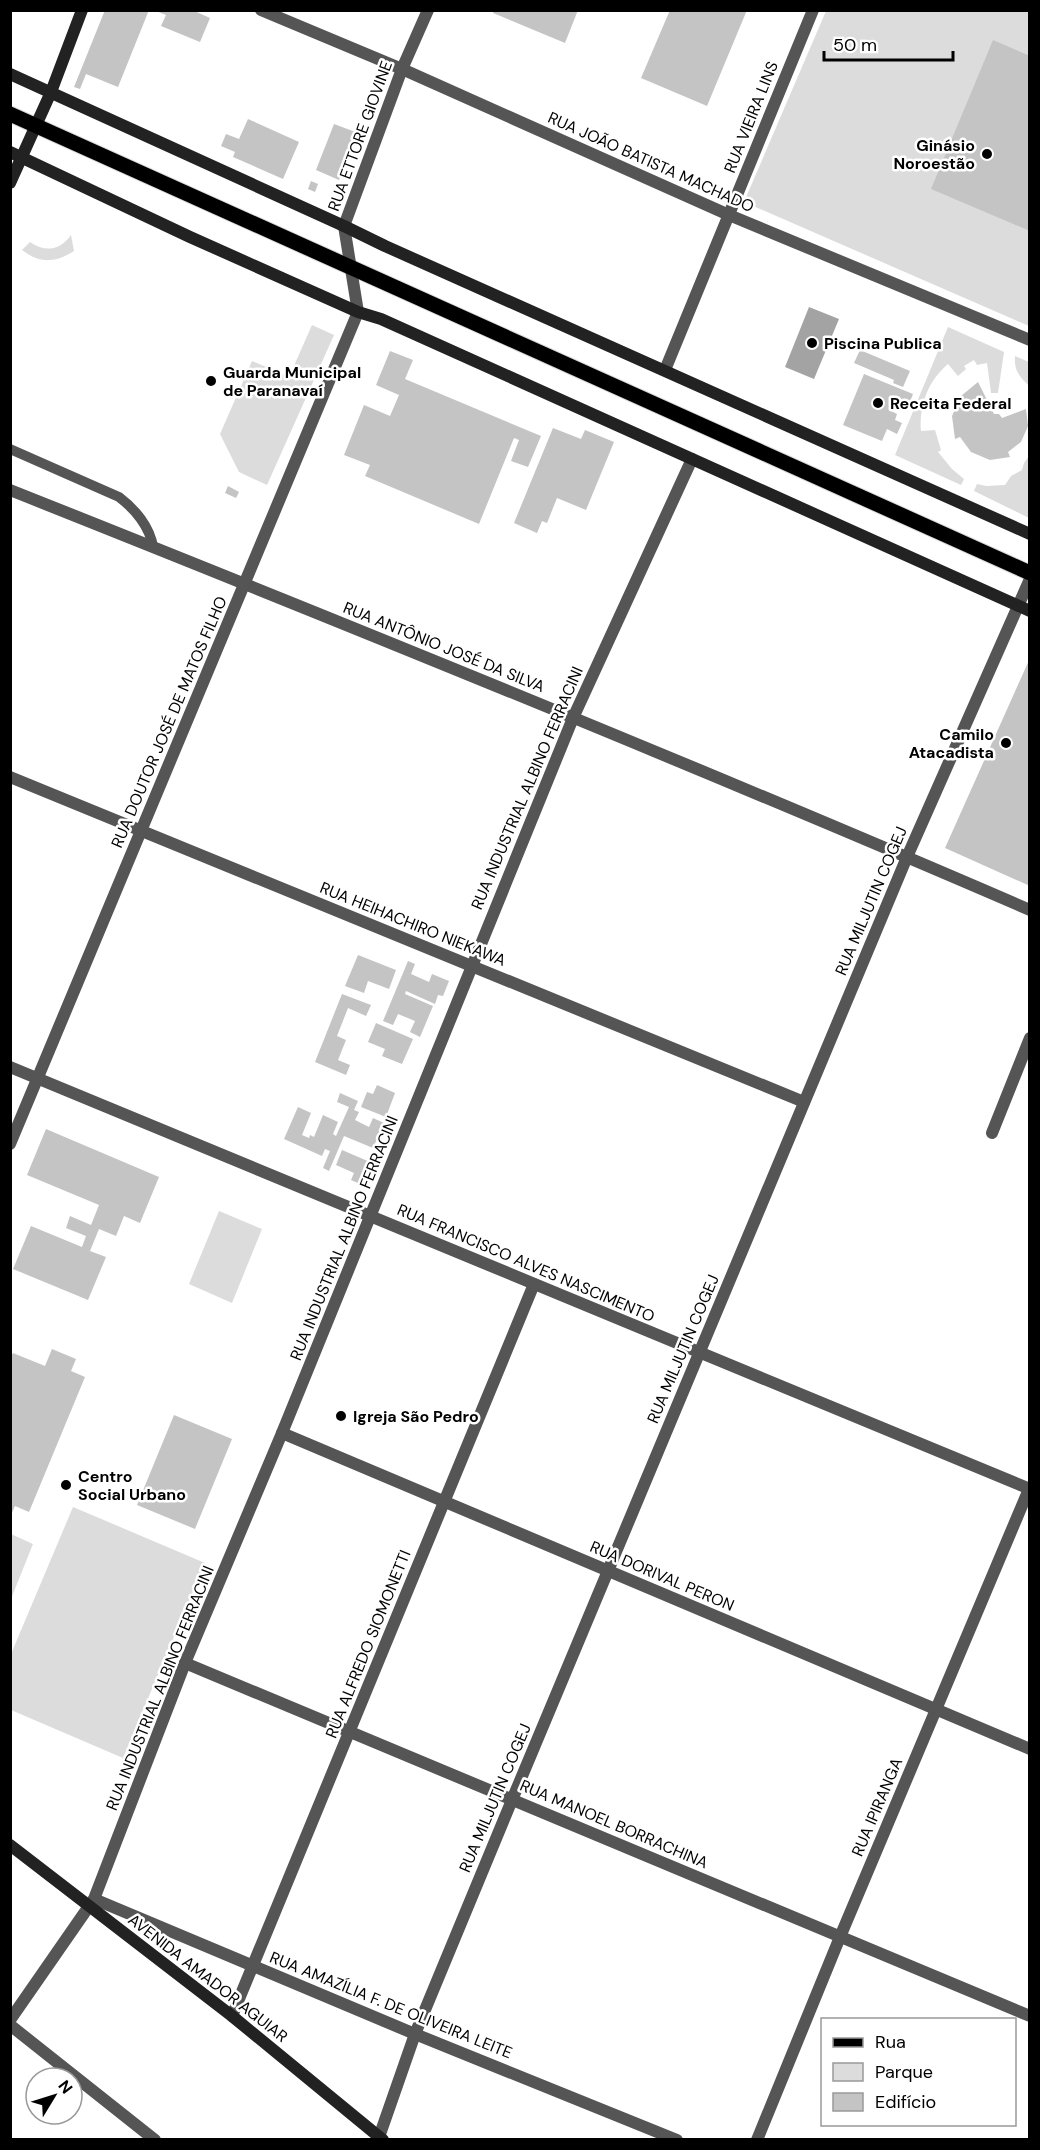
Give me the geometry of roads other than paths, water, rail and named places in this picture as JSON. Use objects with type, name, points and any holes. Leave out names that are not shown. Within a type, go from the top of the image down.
[{"type":"main road","points":[[10,114],[1029,573]]},
{"type":"street","points":[[10,183],[16,154],[36,125],[82,10]]},
{"type":"street","name":"RUA JOÃO BATISTA MACHADO","points":[[261,10],[402,69],[729,215],[1029,339]]},
{"type":"street","name":"RUA ETTORE GIOVINE","points":[[358,312],[344,226],[402,69],[428,10]]},
{"type":"street","name":"RUA VIEIRA LINS","points":[[665,370],[813,10]]},
{"type":"street","points":[[10,74],[386,246],[1029,534]]},
{"type":"street","points":[[16,154],[190,237],[358,312],[381,319],[1024,608]]},
{"type":"street","name":"RUA DOUTOR JOSÉ DE MATOS FILHO","points":[[10,1144],[358,312]]},
{"type":"street","name":"RUA INDUSTRIAL ALBINO FERRACINI","points":[[10,2020],[92,1903],[185,1663],[282,1433],[573,718],[692,459]]},
{"type":"street","name":"RUA ANTÔNIO JOSÉ DA SILVA","points":[[10,490],[573,718],[1029,910]]},
{"type":"street","name":"RUA MILJUTIN COGEJ","points":[[380,2139],[415,2034],[512,1800],[907,857],[1024,608],[1029,579]]},
{"type":"street","name":"RUA HEIHACHIRO NIEKAWA","points":[[10,777],[804,1102]]},
{"type":"street","points":[[992,1133],[1029,1038]]},
{"type":"street","name":"RUA FRANCISCO ALVES NASCIMENTO","points":[[10,1067],[1029,1489]]},
{"type":"street","name":"RUA ALFREDO SIOMONETTI","points":[[232,2016],[534,1284]]},
{"type":"street","name":"RUA DORIVAL PERON","points":[[282,1433],[1029,1749]]},
{"type":"street","name":"RUA IPIRANGA","points":[[757,2139],[1029,1489]]},
{"type":"street","name":"RUA MANOEL BORRACHINA","points":[[185,1663],[1029,2016]]},
{"type":"street","name":"AVENIDA AMADOR AGUIAR","points":[[10,1845],[92,1903],[380,2139]]},
{"type":"street","name":"RUA AMAZÍLIA F. DE OLIVEIRA LEITE","points":[[92,1903],[676,2139]]},
{"type":"street","points":[[10,2025],[155,2139]]},
{"type":"lane","points":[[10,449],[119,497],[132,507],[152,538],[153,547]]},
{"type":"place","name":"Ginásio Noroestão","points":[[987,154]]},
{"type":"place","name":"Piscina Publica","points":[[812,343]]},
{"type":"place","name":"Guarda Municipal de Paranavaí","points":[[211,381]]},
{"type":"place","name":"Receita Federal","points":[[878,403]]},
{"type":"place","name":"Camilo Atacadista","points":[[1006,743]]},
{"type":"place","name":"Igreja São Pedro","points":[[341,1416]]},
{"type":"place","name":"Centro Social Urbano","points":[[66,1485]]}]
